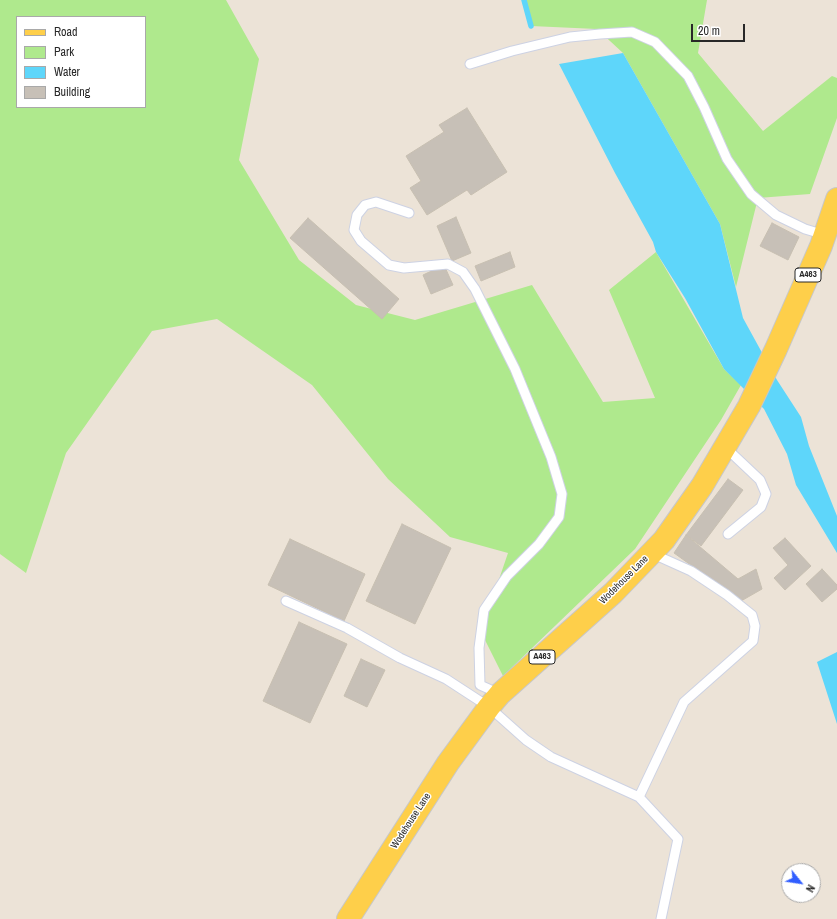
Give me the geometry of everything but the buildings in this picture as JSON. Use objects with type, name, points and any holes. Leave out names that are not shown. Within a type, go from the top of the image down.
[{"type":"main road","name":"Wodehouse Lane","points":[[348,919],[448,763],[494,701],[613,593],[664,540],[702,486],[749,406],[776,349],[825,235],[837,199]]},
{"type":"lane","points":[[470,64],[512,51],[570,37],[632,32],[655,42],[688,76],[704,107],[727,159],[751,194],[776,215],[805,229],[825,235]]},
{"type":"lane","points":[[408,213],[376,202],[365,205],[357,216],[354,230],[361,241],[389,265],[404,268],[448,264],[463,272],[482,300],[515,369],[550,457],[562,494],[559,517],[539,544],[507,576],[484,610],[479,648],[480,685],[526,740],[551,757],[639,797],[678,839],[661,919]]},
{"type":"lane","points":[[725,447],[760,480],[766,494],[761,507],[728,534]]},
{"type":"lane","points":[[639,797],[684,702],[753,641],[755,626],[752,615],[727,595],[691,571],[651,553]]},
{"type":"lane","points":[[286,601],[347,628],[400,658],[494,701]]},
{"type":"green space","points":[[0,0],[226,0],[259,59],[239,160],[299,260],[356,305],[415,320],[532,285],[603,402],[655,398],[609,290],[656,252],[724,369],[741,385],[721,420],[635,549],[503,676],[481,632],[508,553],[450,537],[388,479],[312,385],[217,319],[152,331],[66,453],[26,573],[0,554]]},
{"type":"green space","points":[[524,0],[707,0],[698,53],[763,131],[832,76],[837,78],[837,118],[810,194],[758,198],[736,287],[720,224],[623,53],[597,29],[531,26]]},
{"type":"water","points":[[623,53],[720,224],[743,318],[777,380],[801,417],[809,446],[837,516],[837,553],[796,485],[787,454],[764,409],[724,369],[685,298],[656,252],[653,242],[615,173],[559,64]]},
{"type":"water","points":[[837,652],[837,724],[817,662]]},
{"type":"waterway","points":[[524,0],[531,26]]}]
